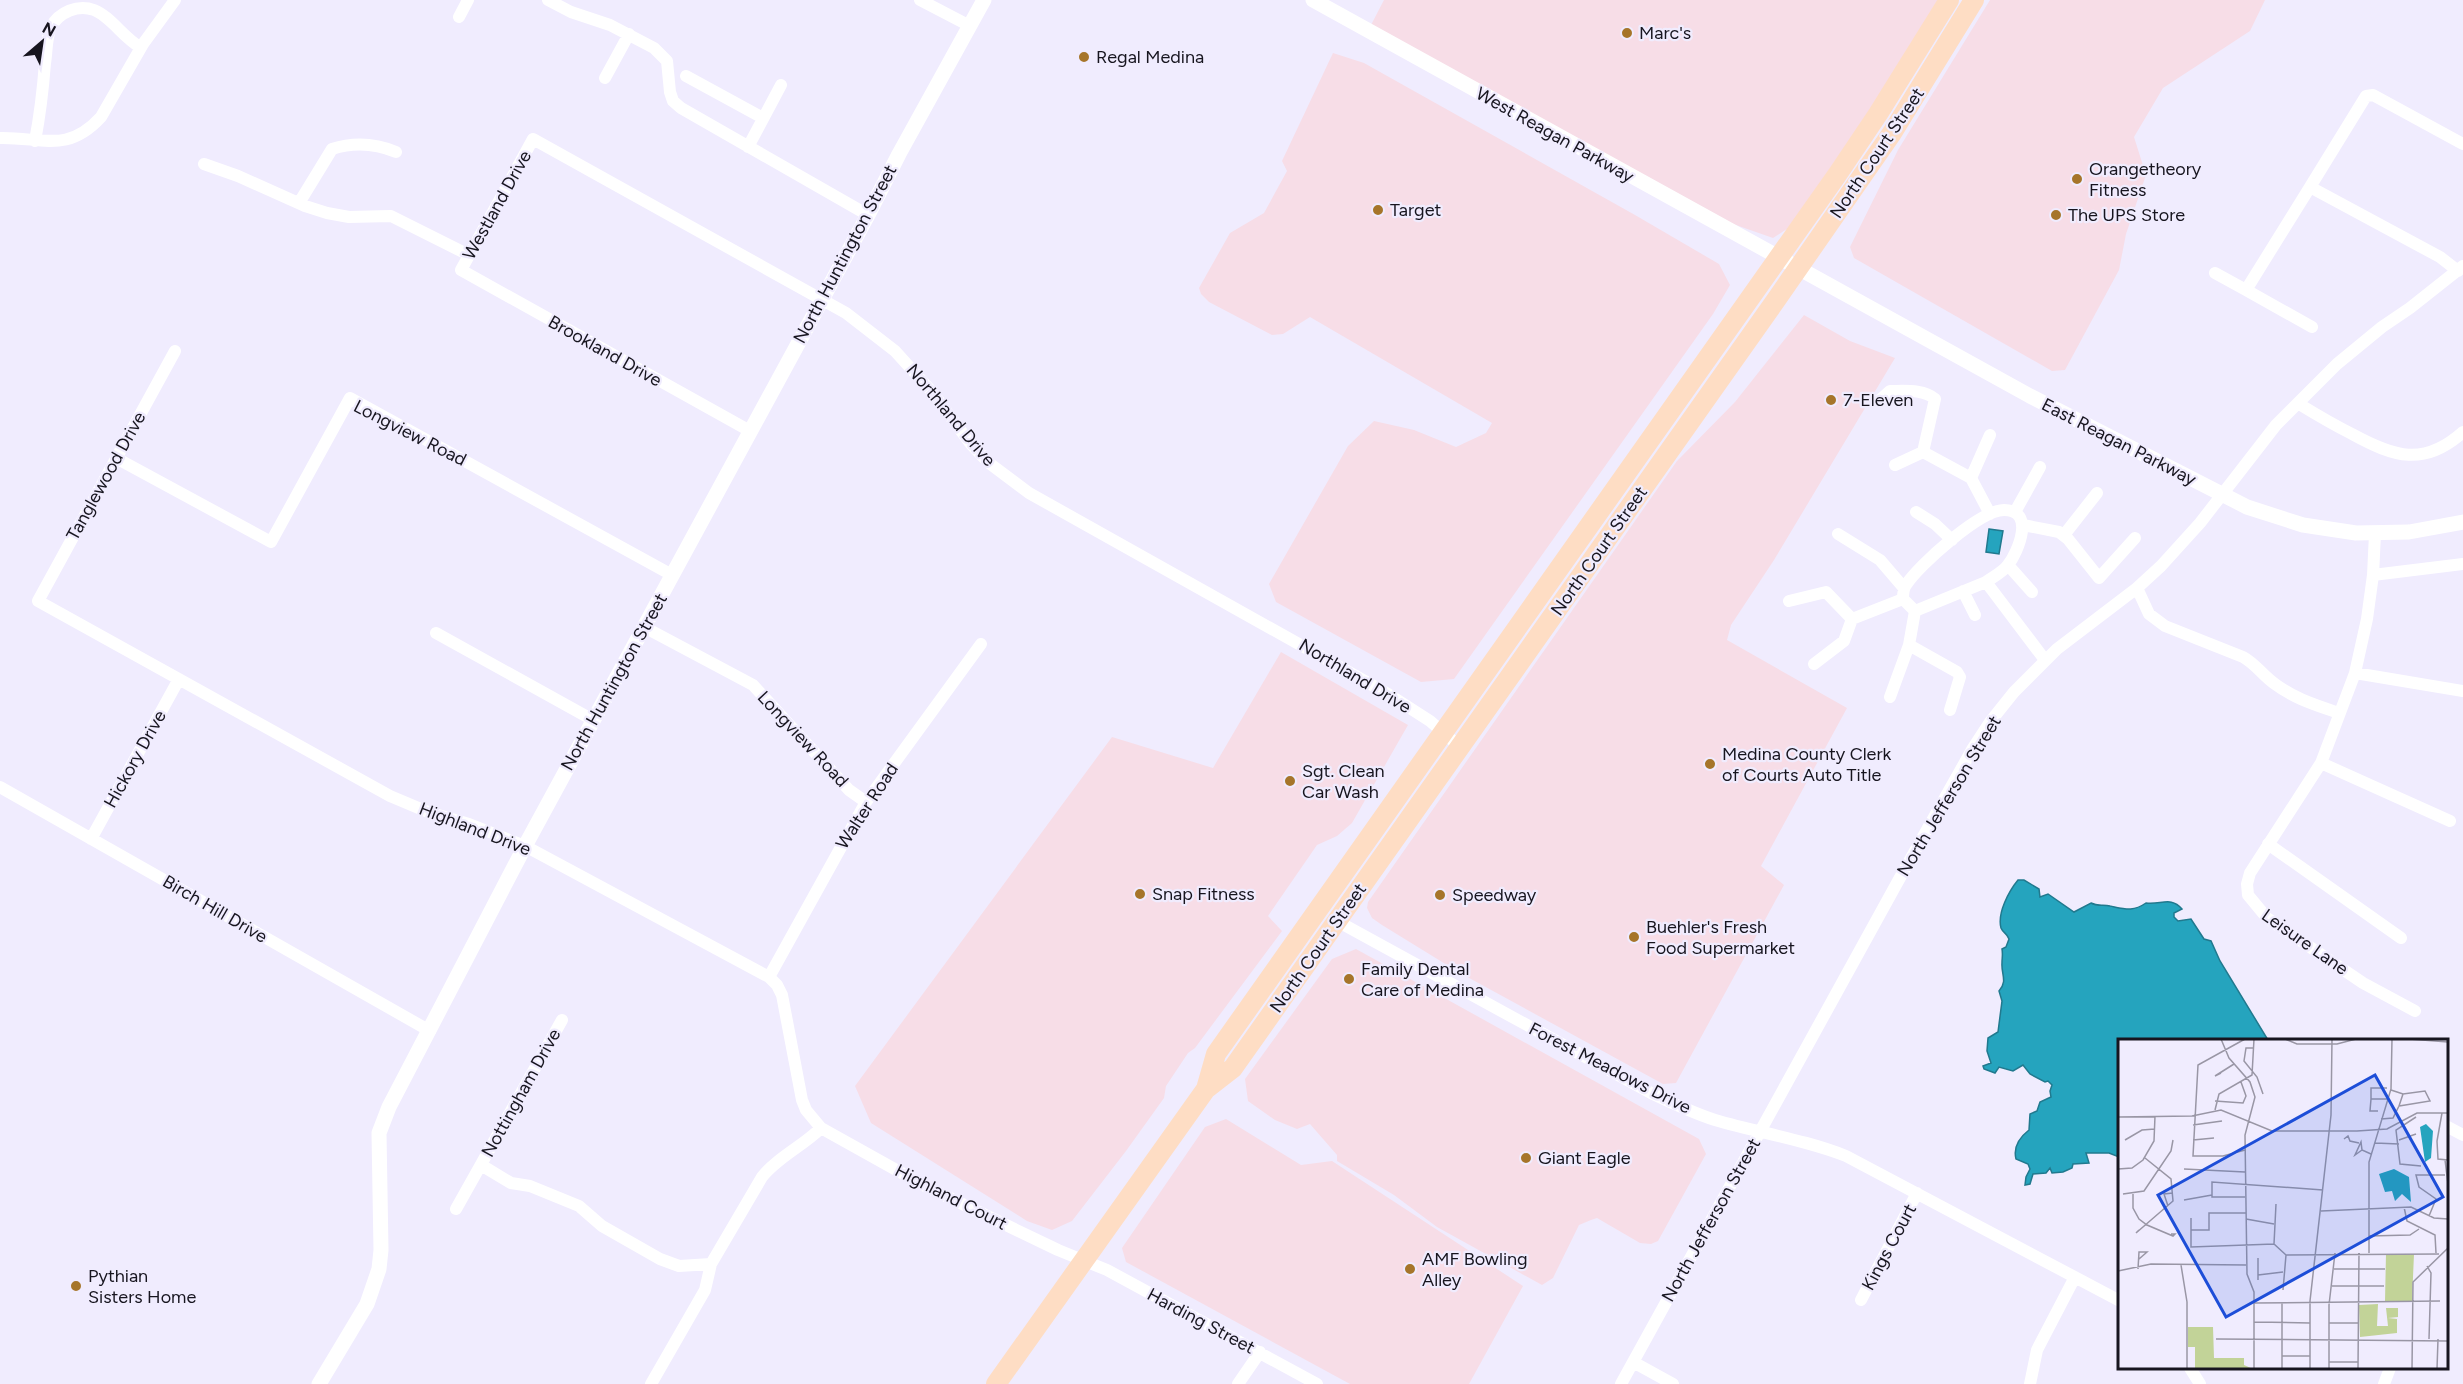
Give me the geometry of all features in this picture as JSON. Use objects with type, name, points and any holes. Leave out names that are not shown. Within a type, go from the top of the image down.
[{"type":"main road","name":"North Court Street","points":[[1206,1089],[1216,1054],[1778,258],[1878,114],[1949,0]]},
{"type":"main road","name":"North Court Street","points":[[996,1384],[1206,1089],[1233,1068],[1460,747],[1892,133],[1974,0]]},
{"type":"street","points":[[0,138],[55,142],[68,140],[91,128],[101,117],[140,47],[176,0]]},
{"type":"street","points":[[459,18],[468,0]]},
{"type":"street","points":[[548,0],[571,12],[597,19],[628,34],[662,55],[669,69],[670,92],[674,101],[681,108],[868,215]]},
{"type":"street","points":[[920,0],[970,26]]},
{"type":"street","name":"North Huntington Street","points":[[319,1384],[374,1288],[381,1250],[380,1133],[389,1107],[525,846],[984,0]]},
{"type":"street","name":"West Reagan Parkway","points":[[1313,0],[1797,269]]},
{"type":"street","points":[[35,141],[49,34],[57,19],[74,9],[95,10],[104,15],[122,34],[140,47]]},
{"type":"street","points":[[605,78],[628,34]]},
{"type":"street","points":[[686,76],[763,118]]},
{"type":"street","points":[[748,147],[781,85]]},
{"type":"street","points":[[2246,290],[2366,96],[2373,95],[2463,144]]},
{"type":"street","name":"Westland Drive","points":[[460,270],[533,139]]},
{"type":"street","name":"Northland Drive","points":[[533,139],[822,299],[870,329],[921,378],[970,443],[1007,478],[1029,493],[1388,694],[1460,747]]},
{"type":"street","points":[[299,203],[332,149],[372,144],[396,152]]},
{"type":"street","name":"Westland Drive","points":[[204,164],[327,213],[349,217],[391,216],[469,255]]},
{"type":"street","points":[[2310,186],[2460,268]]},
{"type":"street","name":"North Jefferson Street","points":[[1621,1384],[1973,748],[2014,692],[2045,660],[2137,588],[2184,542],[2276,425],[2300,404],[2337,364],[2460,268]]},
{"type":"street","name":"East Reagan Parkway","points":[[1797,269],[2030,396],[2221,495],[2266,514],[2332,531],[2375,534],[2432,530],[2463,522]]},
{"type":"street","name":"Brookland Drive","points":[[460,270],[750,431]]},
{"type":"street","points":[[2215,273],[2312,327]]},
{"type":"street","name":"Tanglewood Drive","points":[[38,601],[175,351]]},
{"type":"street","points":[[1881,400],[1890,391],[1919,393],[1930,395],[1935,399],[1923,452]]},
{"type":"street","name":"Longview Road","points":[[116,458],[271,542],[350,398],[672,575]]},
{"type":"street","points":[[2300,404],[2390,453],[2414,456],[2434,451],[2451,443],[2463,432]]},
{"type":"street","points":[[1971,478],[1990,435]]},
{"type":"street","points":[[1895,465],[1923,452]]},
{"type":"street","points":[[1923,452],[1971,478],[1990,514]]},
{"type":"street","points":[[2015,512],[2040,466]]},
{"type":"street","points":[[2064,535],[2097,493]]},
{"type":"street","points":[[1814,664],[1844,641],[1852,619],[1903,593],[1952,540],[1990,514],[2004,510],[2015,512],[2023,525],[2022,536],[2008,565],[1986,582],[1915,611]]},
{"type":"street","points":[[1916,512],[1935,524],[1952,540]]},
{"type":"street","points":[[2023,525],[2064,535],[2099,578],[2135,538]]},
{"type":"street","points":[[1838,534],[1880,560],[1915,611],[1909,645],[1890,697]]},
{"type":"street","name":"Leisure Lane","points":[[2375,534],[2373,575],[2367,619],[2355,672],[2321,763],[2250,873],[2247,884],[2248,895],[2253,904],[2266,918],[2363,983],[2415,1011]]},
{"type":"street","points":[[2373,575],[2463,564]]},
{"type":"street","points":[[2008,565],[2032,592]]},
{"type":"street","points":[[1986,582],[2045,660]]},
{"type":"street","points":[[2137,588],[2149,614],[2165,626],[2243,657],[2254,663],[2273,683],[2300,700],[2339,713]]},
{"type":"street","points":[[1963,591],[1976,615]]},
{"type":"street","points":[[1790,601],[1826,592],[1852,619]]},
{"type":"street","name":"Highland Drive","points":[[38,601],[403,802],[525,846],[769,977]]},
{"type":"street","name":"Longview Road","points":[[644,627],[753,685],[849,790],[866,802]]},
{"type":"street","points":[[436,633],[593,720]]},
{"type":"street","name":"Walter Road","points":[[769,977],[866,802],[981,644]]},
{"type":"street","points":[[1909,645],[1957,672],[1960,677],[1950,710]]},
{"type":"street","points":[[2355,672],[2463,692]]},
{"type":"street","name":"Hickory Drive","points":[[91,839],[179,679]]},
{"type":"street","points":[[2321,763],[2450,821]]},
{"type":"street","name":"Birch Hill Drive","points":[[0,787],[430,1031]]},
{"type":"street","points":[[2268,844],[2401,938]]},
{"type":"street","name":"Forest Meadows Drive","points":[[1337,921],[1688,1111],[1809,1142],[1846,1156],[2118,1300]]},
{"type":"street","points":[[651,1384],[705,1290],[711,1264],[762,1178],[770,1168],[812,1138],[821,1128],[806,1110],[802,1100],[782,995],[777,985],[769,977]]},
{"type":"street","name":"Nottingham Drive","points":[[456,1209],[562,1020]]},
{"type":"street","points":[[2448,1127],[2463,1135]]},
{"type":"street","name":"Highland Court","points":[[821,1128],[925,1186],[1058,1250],[1084,1260]]},
{"type":"street","name":"Nottingham Drive","points":[[481,1165],[511,1183],[530,1186],[579,1206],[602,1226],[660,1259],[679,1266],[711,1264]]},
{"type":"street","name":"Kings Court","points":[[1861,1300],[1917,1193]]},
{"type":"street","name":"Harding Street","points":[[1084,1260],[1180,1308],[1317,1384]]},
{"type":"street","points":[[2030,1384],[2037,1350],[2075,1277]]},
{"type":"street","points":[[1238,1384],[1260,1352]]},
{"type":"street","points":[[1633,1362],[1673,1384]]},
{"type":"street","points":[[2191,1369],[2199,1384]]},
{"type":"street","points":[[2384,1384],[2390,1369]]},
{"type":"shaded area","points":[[1384,0],[1938,0],[1898,69],[1790,227],[1773,238],[1733,224],[1371,25]]},
{"type":"shaded area","points":[[1990,0],[2265,0],[2250,31],[2163,88],[2134,137],[2146,175],[2126,234],[2119,270],[2065,370],[2052,371],[1854,258],[1850,247],[1898,150]]},
{"type":"shaded area","points":[[1333,53],[1364,63],[1719,264],[1730,285],[1713,314],[1454,679],[1421,682],[1276,602],[1269,584],[1348,446],[1374,421],[1414,430],[1456,447],[1486,433],[1492,423],[1310,317],[1283,334],[1272,335],[1209,302],[1201,294],[1199,288],[1230,233],[1264,213],[1287,171],[1282,161]]},
{"type":"shaded area","points":[[1804,315],[1850,341],[1895,358],[1774,560],[1731,625],[1727,640],[1847,708],[1761,866],[1784,885],[1676,1083],[1663,1084],[1460,973],[1382,925],[1372,918],[1367,908],[1368,902],[1677,461],[1735,402]]},
{"type":"shaded area","points":[[1281,652],[1408,725],[1352,823],[1337,836],[1317,845],[1268,916],[1282,931],[1195,1048],[1188,1053],[1166,1086],[1164,1098],[1072,1221],[1052,1230],[1027,1221],[871,1123],[855,1086],[1112,737],[1213,768]]},
{"type":"shaded area","points":[[1356,949],[1699,1139],[1706,1154],[1658,1241],[1651,1244],[1640,1243],[1597,1218],[1591,1220],[1579,1225],[1553,1278],[1542,1285],[1437,1227],[1394,1195],[1337,1161],[1337,1155],[1310,1124],[1297,1129],[1275,1120],[1248,1101],[1245,1079],[1332,959]]},
{"type":"shaded area","points":[[1226,1119],[1301,1165],[1332,1161],[1523,1286],[1469,1384],[1350,1384],[1126,1262],[1122,1248],[1205,1127]]},
{"type":"water","points":[[1989,529],[2003,531],[1999,554],[1986,552]]},
{"type":"water","points":[[2018,880],[2024,880],[2039,889],[2040,897],[2048,894],[2074,912],[2091,903],[2129,909],[2146,903],[2170,902],[2178,905],[2182,909],[2174,913],[2174,917],[2178,921],[2191,919],[2204,939],[2211,941],[2220,961],[2267,1039],[2118,1039],[2118,1157],[2109,1153],[2086,1153],[2089,1163],[2073,1164],[2072,1168],[2063,1172],[2052,1173],[2050,1168],[2046,1173],[2033,1174],[2030,1184],[2025,1185],[2030,1169],[2028,1164],[2016,1159],[2016,1146],[2029,1130],[2030,1114],[2037,1111],[2040,1102],[2051,1097],[2052,1085],[2030,1074],[2023,1065],[2013,1071],[1999,1067],[1995,1073],[1984,1069],[1983,1066],[1991,1063],[1987,1051],[1988,1038],[1998,1032],[2002,1001],[1999,991],[2004,981],[2002,949],[2006,947],[2009,939],[2001,928],[2000,922],[2002,909]]},
{"type":"place","name":"Marc's","points":[[1627,33]]},
{"type":"place","name":"Regal Medina","points":[[1084,57]]},
{"type":"place","name":"Orangetheory Fitness","points":[[2077,179]]},
{"type":"place","name":"Target","points":[[1378,210]]},
{"type":"place","name":"The UPS Store","points":[[2056,215]]},
{"type":"place","name":"7-Eleven","points":[[1831,400]]},
{"type":"place","name":"Medina County Clerk of Courts Auto Title","points":[[1710,764]]},
{"type":"place","name":"Sgt. Clean Car Wash","points":[[1290,781]]},
{"type":"place","name":"Snap Fitness","points":[[1140,894]]},
{"type":"place","name":"Speedway","points":[[1440,895]]},
{"type":"place","name":"Buehler's Fresh Food Supermarket","points":[[1634,937]]},
{"type":"place","name":"Family Dental Care of Medina","points":[[1349,979]]},
{"type":"place","name":"Giant Eagle","points":[[1526,1158]]},
{"type":"place","name":"AMF Bowling Alley","points":[[1410,1269]]},
{"type":"place","name":"Pythian Sisters Home","points":[[76,1286]]}]
